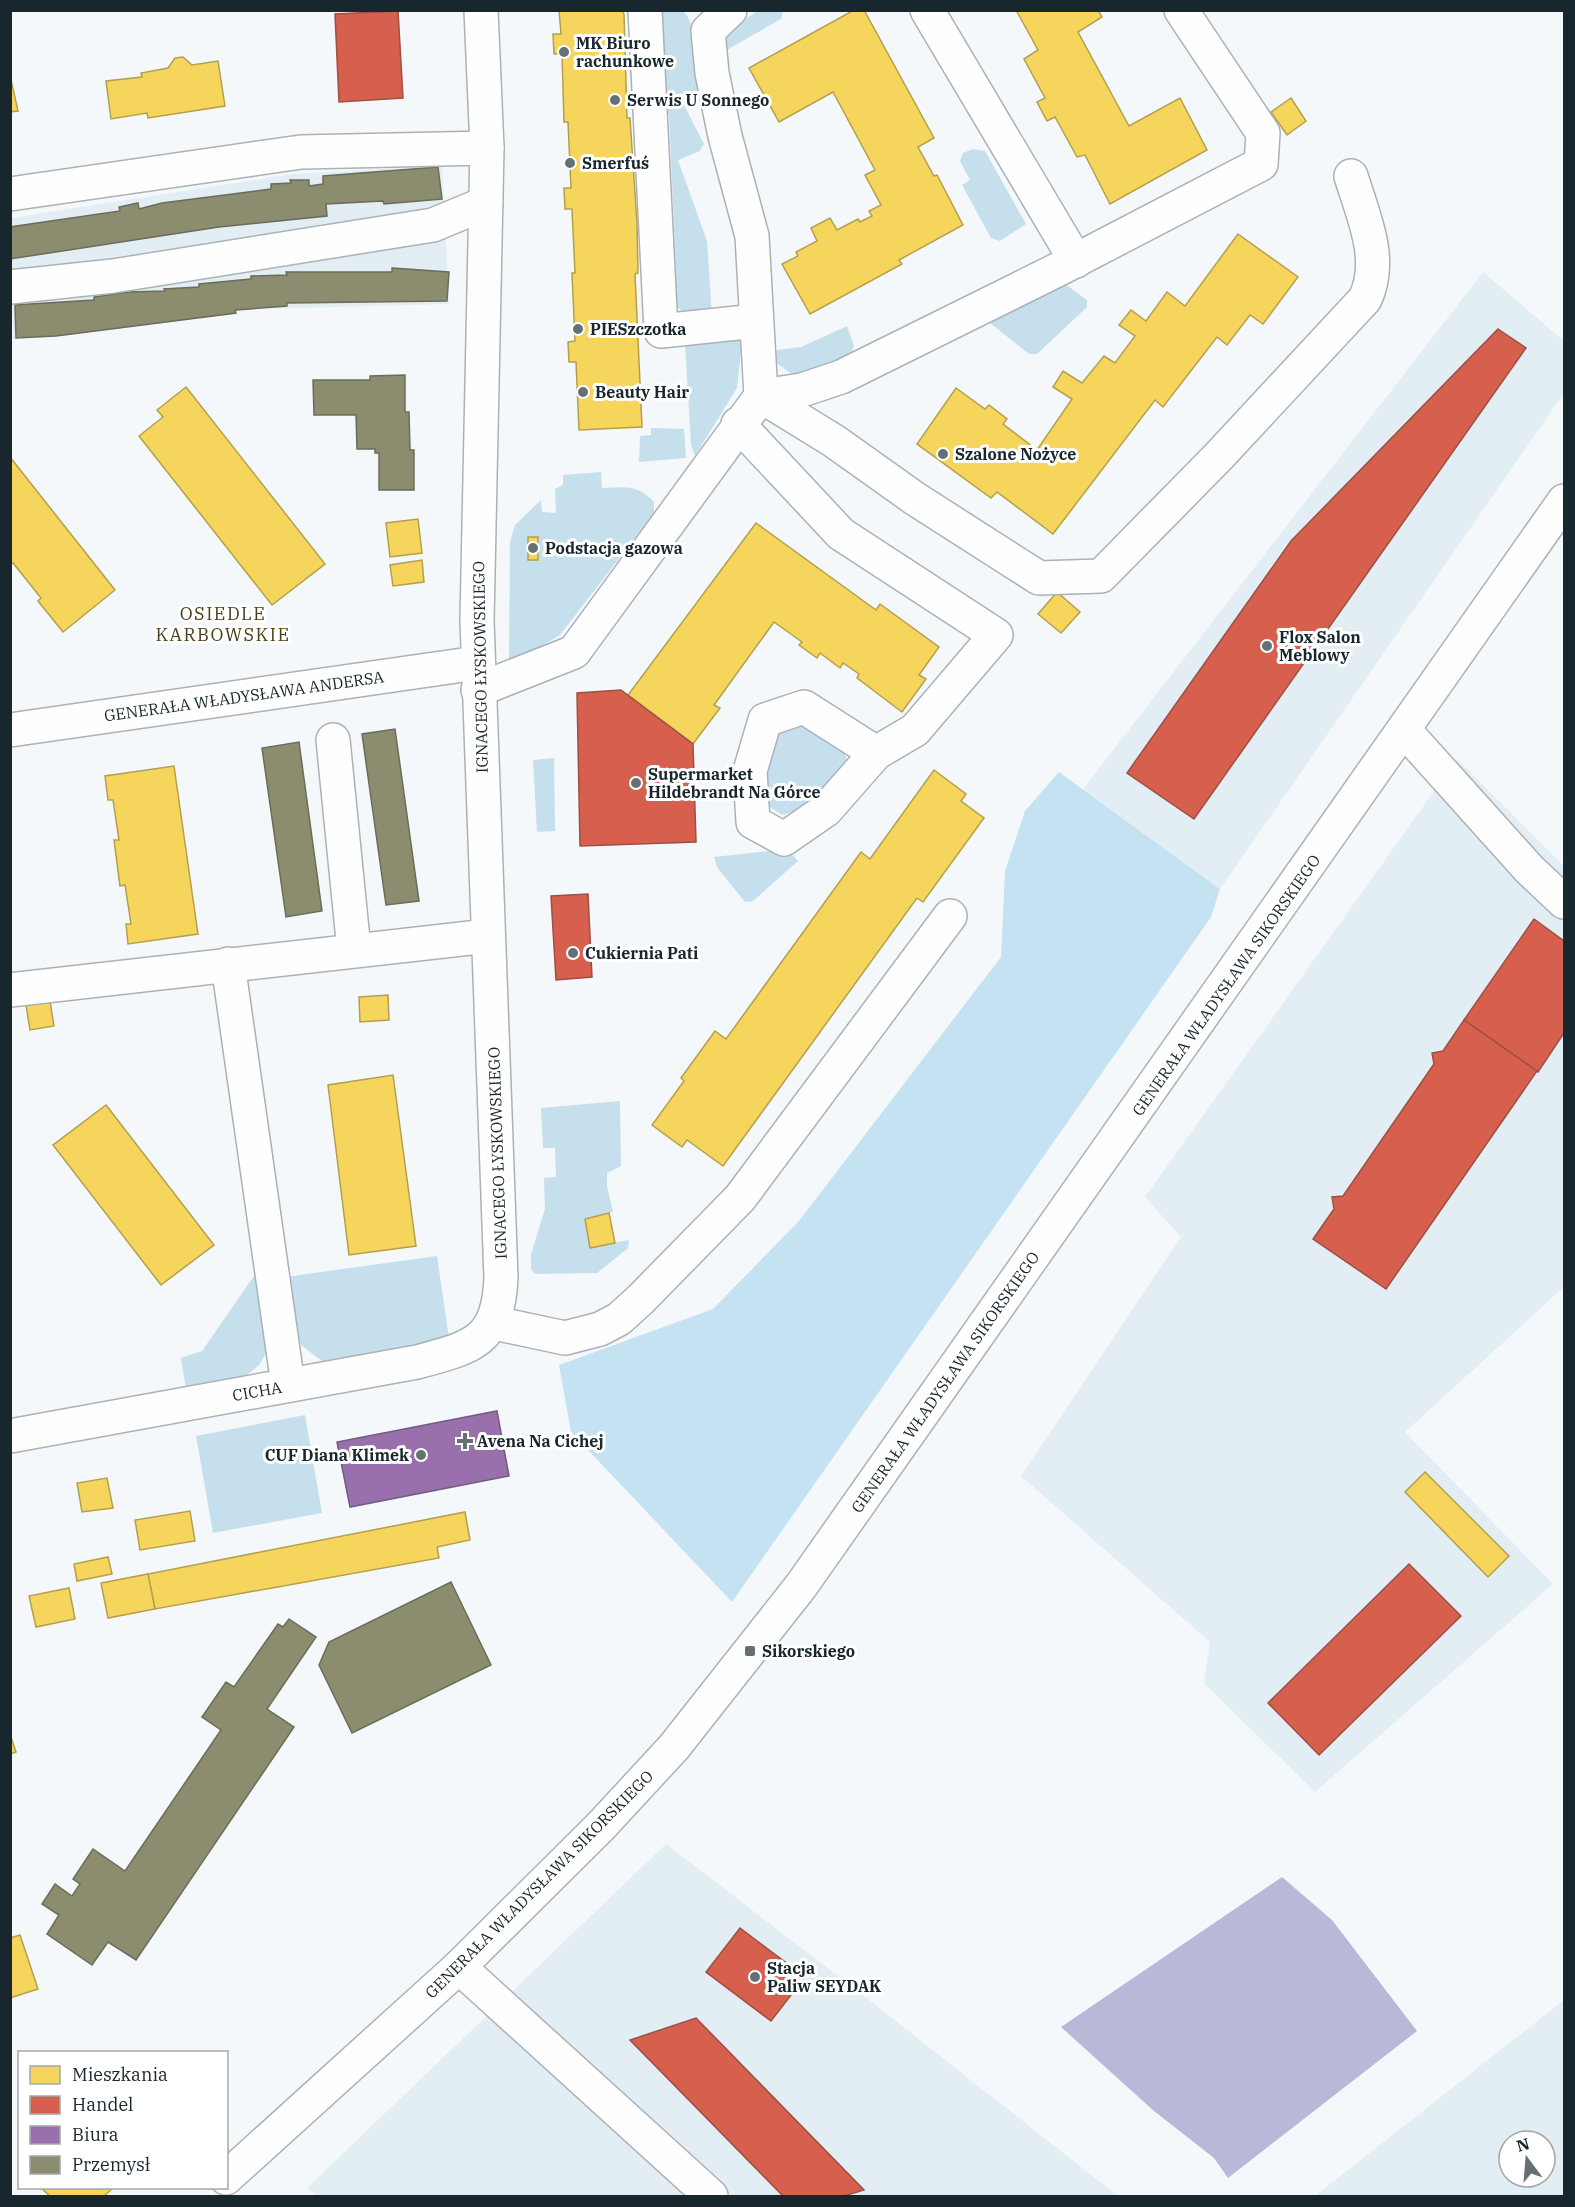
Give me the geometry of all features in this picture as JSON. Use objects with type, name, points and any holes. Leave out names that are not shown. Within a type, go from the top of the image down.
[{"type":"street","name":"IGNACEGO ŁYSKOWSKIEGO","points":[[481,10],[487,148],[478,676],[501,1278],[500,1301],[494,1323]]},
{"type":"street","points":[[645,10],[661,331],[756,321]]},
{"type":"street","points":[[927,10],[1076,261]]},
{"type":"street","points":[[761,396],[802,390],[841,377],[1076,261],[1261,164],[1263,133],[1181,10]]},
{"type":"street","points":[[720,13],[708,31],[710,52],[725,136],[753,236],[761,396]]},
{"type":"street","points":[[10,195],[301,152],[487,148]]},
{"type":"street","points":[[761,396],[834,441],[914,498],[1040,578],[1101,576],[1219,456],[1365,299],[1371,286],[1374,250],[1351,176]]},
{"type":"street","points":[[10,287],[113,276],[433,225],[486,203]]},
{"type":"street","name":"GENERAŁA WŁADYSŁAWA ANDERSA","points":[[10,730],[478,676],[573,652],[738,424],[761,396]]},
{"type":"street","points":[[738,424],[841,534],[996,635],[915,730],[876,753]]},
{"type":"street","name":"GENERAŁA WŁADYSŁAWA SIKORSKIEGO","points":[[228,2176],[459,1967],[601,1826],[674,1747],[801,1586],[1406,730],[1564,501]]},
{"type":"street","points":[[1406,730],[1529,870],[1564,902]]},
{"type":"street","points":[[333,740],[354,950]]},
{"type":"street","points":[[494,1323],[565,1338],[600,1329],[619,1319],[740,1198],[950,916]]},
{"type":"street","points":[[10,990],[488,936]]},
{"type":"street","points":[[228,964],[288,1385]]},
{"type":"street","name":"CICHA","points":[[10,1436],[417,1362],[453,1353],[478,1340],[494,1323]]},
{"type":"street","points":[[459,1967],[711,2196]]},
{"type":"shaded area","points":[[660,11],[683,11],[692,27],[698,50],[704,94],[684,105],[704,144],[700,151],[678,160],[707,241],[712,315],[685,313],[674,305],[671,273],[676,271],[669,114],[664,113]]},
{"type":"shaded area","points":[[758,11],[783,12],[781,19],[718,55],[724,40],[733,28]]},
{"type":"shaded area","points":[[973,149],[985,151],[1026,224],[1000,241],[991,238],[962,185],[970,180],[960,161],[963,153]]},
{"type":"shaded area","points":[[442,166],[449,304],[260,309],[13,339],[11,218],[293,174]]},
{"type":"shaded area","points":[[1483,272],[1564,341],[1564,393],[1220,889],[1083,789]]},
{"type":"shaded area","points":[[1065,284],[1087,300],[1087,307],[1037,354],[1029,354],[990,323]]},
{"type":"shaded area","points":[[847,326],[854,346],[850,357],[797,377],[776,363],[774,354],[777,350],[801,347]]},
{"type":"shaded area","points":[[736,333],[742,340],[737,388],[695,456],[691,445],[685,343]]},
{"type":"shaded area","points":[[651,428],[684,429],[686,458],[639,462],[640,436],[651,435]]},
{"type":"shaded area","points":[[601,472],[602,488],[637,489],[654,502],[654,513],[560,635],[535,650],[509,659],[510,542],[515,525],[541,500],[542,512],[556,513],[555,489],[563,485],[563,475]]},
{"type":"shaded area","points":[[799,716],[844,748],[848,767],[806,808],[782,815],[770,807],[767,750],[772,736]]},
{"type":"shaded area","points":[[554,758],[555,831],[537,832],[533,760]]},
{"type":"shaded area","points":[[1457,759],[1564,866],[1564,1287],[1405,1432],[1553,1584],[1315,1792],[1204,1683],[1210,1642],[1021,1476],[1181,1237],[1145,1197]]},
{"type":"shaded area","points":[[1059,772],[1220,889],[1211,917],[732,1602],[571,1432],[559,1365],[713,1309],[799,1221],[1001,957],[1005,871],[1025,811]]},
{"type":"shaded area","points":[[787,849],[798,861],[753,901],[745,902],[717,867],[714,857]]},
{"type":"shaded area","points":[[620,1101],[621,1166],[607,1173],[607,1186],[613,1212],[585,1219],[590,1247],[629,1240],[628,1248],[597,1273],[535,1274],[531,1269],[531,1254],[545,1209],[544,1178],[556,1177],[555,1148],[543,1148],[541,1108]]},
{"type":"shaded area","points":[[437,1256],[449,1338],[428,1347],[327,1365],[301,1345],[291,1319],[285,1277]]},
{"type":"shaded area","points":[[258,1270],[267,1352],[259,1365],[244,1378],[186,1390],[181,1358],[202,1351]]},
{"type":"shaded area","points":[[305,1415],[322,1513],[213,1533],[196,1436]]},
{"type":"shaded area","points":[[666,1844],[1118,2196],[318,2196],[307,2188]]},
{"type":"shaded area","points":[[1282,1877],[1332,1920],[1417,2031],[1228,2178],[1214,2158],[1154,2111],[1061,2027]]},
{"type":"shaded area","points":[[1564,2000],[1564,2196],[1315,2196]]},
{"type":"building: Mieszkania","points":[[559,10],[622,10],[624,14],[627,118],[630,118],[637,223],[638,273],[635,274],[642,427],[579,430],[576,362],[569,362],[568,342],[575,341],[572,273],[575,273],[572,209],[565,209],[564,188],[571,188],[568,122],[564,122],[562,54],[554,54],[553,34],[561,34]]},
{"type":"building: Mieszkania","points":[[854,10],[864,10],[934,138],[918,147],[934,176],[937,175],[963,225],[899,260],[902,264],[810,314],[782,264],[798,256],[796,252],[817,241],[811,228],[830,218],[837,230],[858,219],[860,222],[872,216],[869,211],[881,205],[865,175],[875,170],[833,92],[779,122],[749,68]]},
{"type":"building: Mieszkania","points":[[1016,10],[1098,10],[1102,17],[1078,32],[1129,126],[1180,98],[1207,150],[1110,204],[1085,155],[1077,157],[1055,117],[1047,121],[1037,102],[1045,98],[1024,59],[1038,50]]},
{"type":"building: Mieszkania","points":[[183,57],[192,65],[218,61],[225,106],[148,118],[147,113],[111,119],[106,81],[142,77],[141,73],[168,68],[175,58]]},
{"type":"building: Mieszkania","points":[[10,75],[18,111],[10,112]]},
{"type":"building: Mieszkania","points":[[1291,98],[1306,121],[1287,135],[1271,112]]},
{"type":"building: Mieszkania","points":[[1238,234],[1298,277],[1263,324],[1250,315],[1227,345],[1217,337],[1163,407],[1155,400],[1053,534],[997,492],[991,498],[917,444],[956,388],[985,409],[989,405],[1007,419],[1003,424],[1037,450],[1072,399],[1053,387],[1063,371],[1082,383],[1104,356],[1115,363],[1135,336],[1119,325],[1131,310],[1146,321],[1167,292],[1185,306]]},
{"type":"building: Mieszkania","points":[[186,387],[325,564],[272,605],[139,436],[163,417],[157,410]]},
{"type":"building: Mieszkania","points":[[10,457],[115,590],[63,632],[38,601],[41,598],[13,563],[10,564]]},
{"type":"building: Mieszkania","points":[[418,519],[422,553],[390,557],[386,523]]},
{"type":"building: Mieszkania","points":[[756,523],[876,610],[880,604],[939,647],[919,675],[926,679],[902,712],[857,678],[859,674],[843,663],[840,668],[820,653],[817,658],[799,645],[802,642],[774,622],[714,705],[720,708],[693,744],[628,695]]},
{"type":"building: Mieszkania","name":"Podstacja gazowa","points":[[528,537],[538,537],[538,560],[528,560]]},
{"type":"building: Mieszkania","points":[[422,560],[424,582],[393,586],[390,565]]},
{"type":"building: Mieszkania","points":[[1057,592],[1080,612],[1061,633],[1038,614]]},
{"type":"building: Mieszkania","points":[[174,766],[198,934],[128,944],[126,924],[131,924],[125,885],[120,886],[114,840],[119,840],[113,800],[108,800],[105,776]]},
{"type":"building: Mieszkania","points":[[934,770],[966,794],[961,801],[984,818],[923,902],[917,898],[723,1166],[687,1140],[682,1147],[652,1125],[684,1081],[681,1078],[715,1031],[726,1039],[861,852],[870,859]]},
{"type":"building: Mieszkania","points":[[388,995],[389,1020],[360,1022],[359,997]]},
{"type":"building: Mieszkania","points":[[50,1001],[54,1026],[30,1030],[26,1005]]},
{"type":"building: Mieszkania","points":[[393,1075],[416,1246],[349,1255],[328,1085]]},
{"type":"building: Mieszkania","points":[[106,1105],[214,1245],[161,1285],[53,1145]]},
{"type":"building: Mieszkania","points":[[609,1213],[615,1243],[590,1248],[585,1219]]},
{"type":"building: Mieszkania","points":[[1425,1472],[1509,1556],[1488,1577],[1405,1492]]},
{"type":"building: Mieszkania","points":[[107,1478],[113,1508],[82,1512],[77,1483]]},
{"type":"building: Mieszkania","points":[[190,1511],[195,1541],[140,1550],[135,1520]]},
{"type":"building: Mieszkania","points":[[465,1512],[470,1540],[437,1547],[439,1558],[155,1609],[148,1574]]},
{"type":"building: Mieszkania","points":[[108,1557],[112,1574],[77,1581],[74,1564]]},
{"type":"building: Mieszkania","points":[[148,1574],[155,1609],[108,1618],[101,1583]]},
{"type":"building: Mieszkania","points":[[69,1588],[75,1619],[36,1627],[29,1596]]},
{"type":"building: Mieszkania","points":[[10,1734],[16,1752],[10,1754]]},
{"type":"building: Mieszkania","points":[[20,1935],[38,1989],[10,1998],[10,1938]]},
{"type":"building: Mieszkania","points":[[42,2189],[112,2189],[104,2196],[50,2196]]},
{"type":"building: Handel","points":[[398,11],[403,98],[339,102],[335,14]]},
{"type":"building: Handel","name":"Flox Salon Meblowy","points":[[1498,329],[1526,348],[1194,819],[1127,773],[1291,541]]},
{"type":"building: Handel","name":"Supermarket Hildebrandt Na Górce","points":[[621,690],[693,744],[696,842],[580,846],[577,693]]},
{"type":"building: Handel","points":[[588,894],[592,977],[556,980],[551,896]]},
{"type":"building: Handel","points":[[1534,919],[1564,941],[1564,1033],[1538,1072],[1464,1020]]},
{"type":"building: Handel","points":[[1464,1020],[1537,1071],[1386,1289],[1313,1239],[1334,1209],[1332,1197],[1343,1196],[1434,1064],[1432,1053],[1443,1051]]},
{"type":"building: Handel","points":[[1409,1564],[1461,1616],[1319,1755],[1268,1703]]},
{"type":"building: Handel","points":[[740,1928],[805,1977],[771,2021],[706,1972]]},
{"type":"building: Handel","points":[[696,2018],[864,2190],[844,2196],[783,2196],[630,2040]]},
{"type":"building: Biura","points":[[497,1411],[509,1476],[350,1507],[337,1442]]},
{"type":"building: Przemysł","points":[[438,167],[442,199],[384,204],[383,201],[326,204],[327,216],[219,227],[10,259],[10,227],[120,211],[119,207],[138,203],[139,209],[162,203],[271,189],[271,184],[291,183],[290,180],[309,180],[309,186],[323,184],[323,176]]},
{"type":"building: Przemysł","points":[[392,268],[449,272],[447,301],[287,303],[287,306],[235,310],[236,313],[56,336],[16,338],[15,305],[94,300],[94,297],[129,292],[199,287],[199,284],[251,279],[251,276],[287,275],[286,272],[392,272]]},
{"type":"building: Przemysł","points":[[405,375],[405,412],[409,412],[410,450],[414,450],[414,490],[379,490],[379,453],[375,453],[375,449],[357,449],[356,415],[314,415],[313,380],[370,380],[370,376]]},
{"type":"building: Przemysł","points":[[395,729],[419,901],[386,905],[362,734]]},
{"type":"building: Przemysł","points":[[299,742],[322,911],[286,917],[262,748]]},
{"type":"building: Przemysł","points":[[451,1582],[491,1665],[352,1733],[319,1665],[329,1642]]},
{"type":"building: Przemysł","points":[[289,1619],[316,1637],[267,1709],[294,1727],[136,1960],[108,1942],[92,1965],[47,1934],[59,1915],[42,1904],[55,1884],[72,1896],[80,1884],[73,1879],[93,1849],[125,1871],[221,1730],[202,1717],[226,1682],[234,1687],[278,1624],[283,1627]]},
{"type":"place","name":"MK Biuro rachunkowe","points":[[564,52]]},
{"type":"place","name":"Serwis U Sonnego","points":[[615,100]]},
{"type":"place","name":"Smerfuś","points":[[570,163]]},
{"type":"place","name":"PIESzczotka","points":[[578,329]]},
{"type":"place","name":"Beauty Hair","points":[[583,392]]},
{"type":"place","name":"Szalone Nożyce","points":[[943,454]]},
{"type":"place","name":"Podstacja gazowa","points":[[533,548]]},
{"type":"place","name":"Flox Salon Meblowy","points":[[1267,646]]},
{"type":"place","name":"Supermarket Hildebrandt Na Górce","points":[[636,783]]},
{"type":"place","name":"Cukiernia Pati","points":[[573,953]]},
{"type":"place","name":"Avena Na Cichej","points":[[465,1441]]},
{"type":"place","name":"CUF Diana Klimek","points":[[421,1455]]},
{"type":"place","name":"Sikorskiego","points":[[750,1651]]},
{"type":"place","name":"Stacja Paliw SEYDAK","points":[[755,1977]]},
{"type":"district","name":"OSIEDLE KARBOWSKIE","points":[[223,624]]}]
